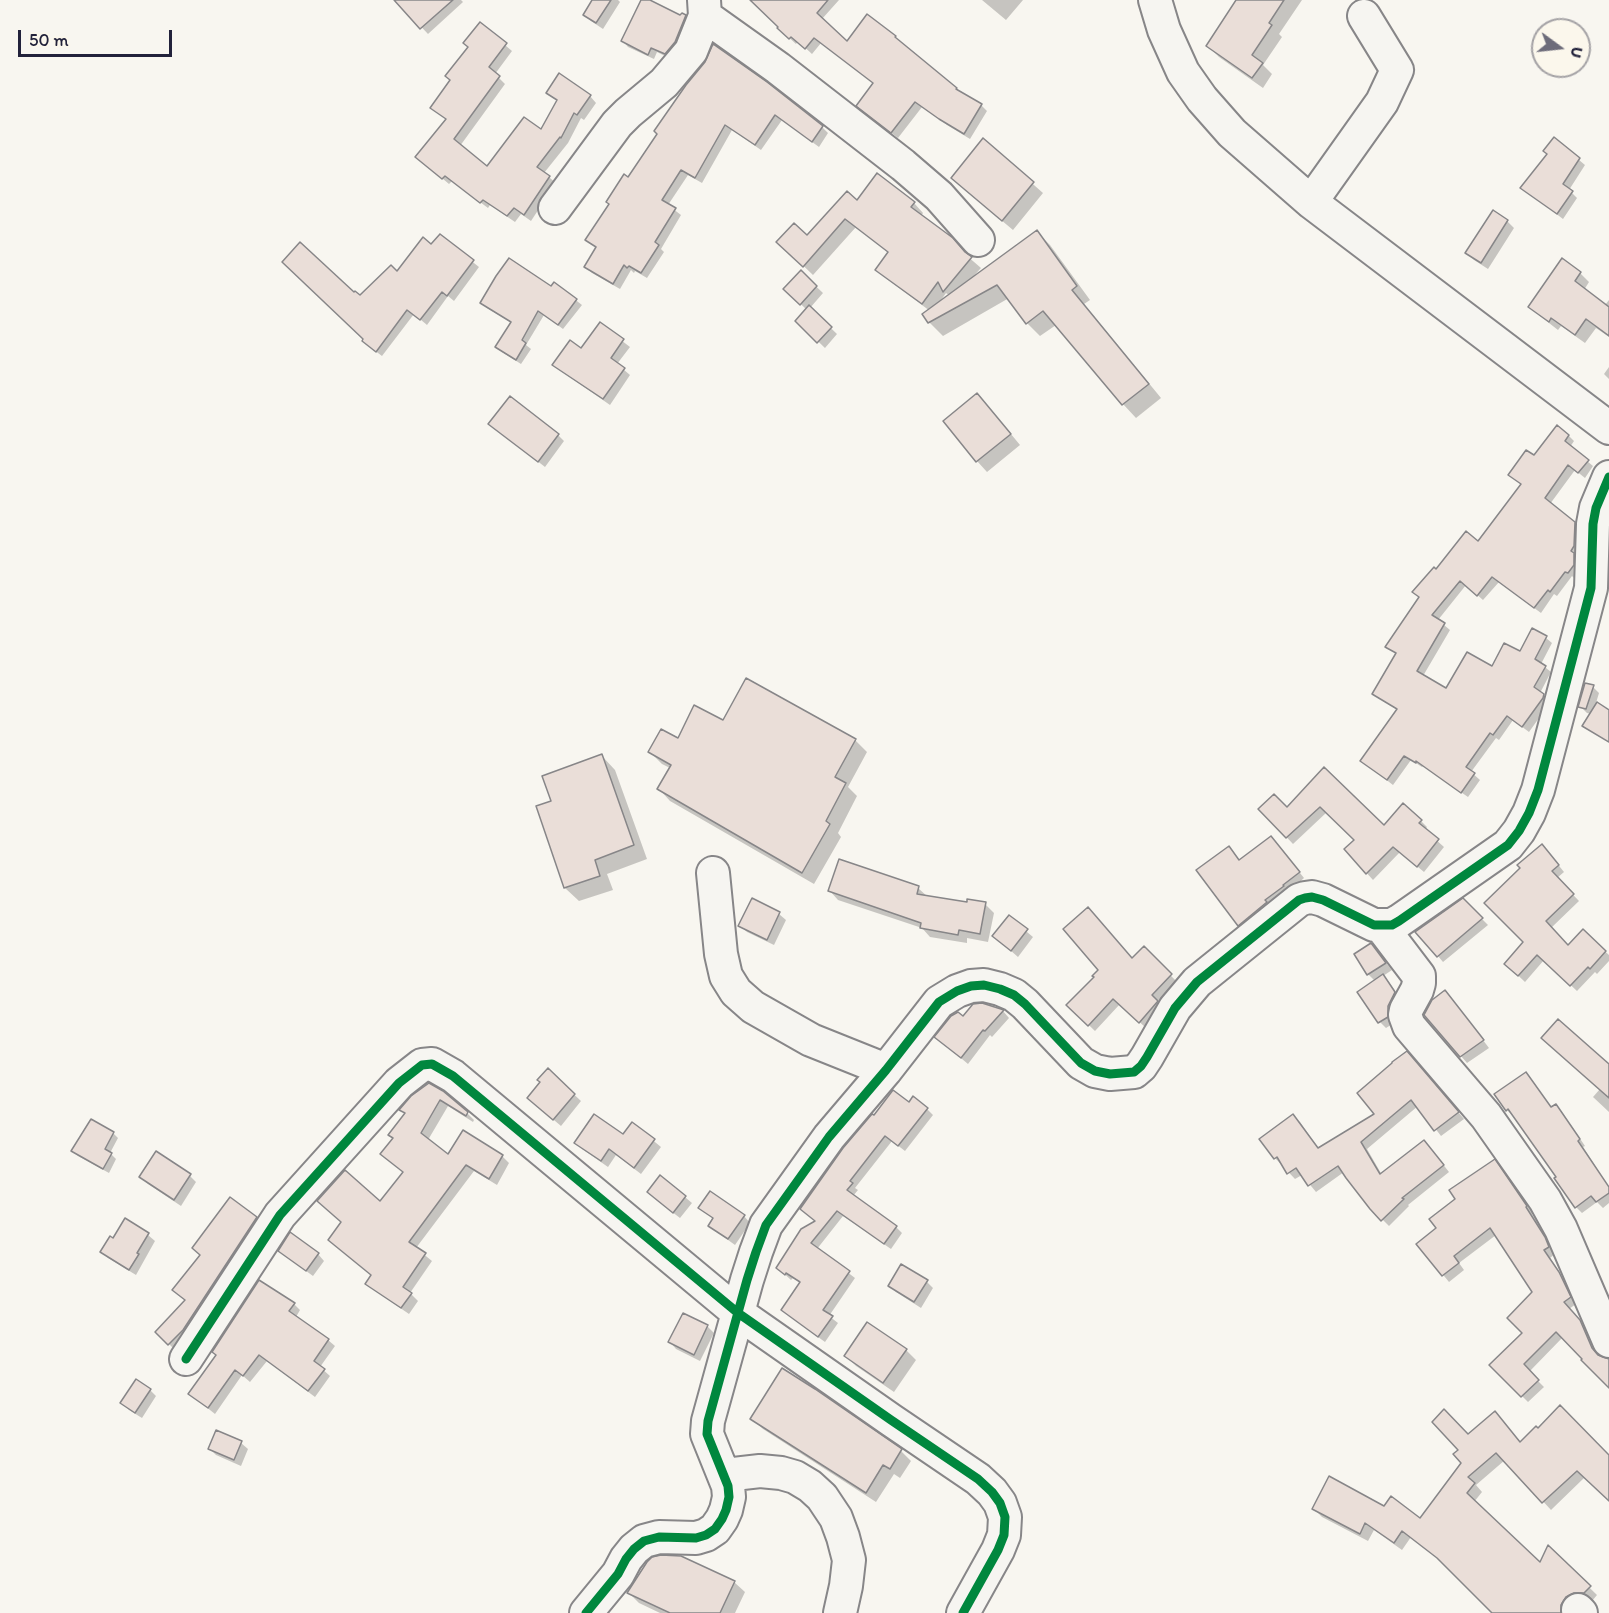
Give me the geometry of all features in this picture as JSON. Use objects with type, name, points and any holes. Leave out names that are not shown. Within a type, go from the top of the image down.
[{"type":"street","points":[[1155,0],[1164,30],[1183,72],[1202,99],[1232,133],[1311,202],[1609,428]]},
{"type":"street","points":[[555,208],[617,124],[680,66],[691,51],[705,8],[903,165],[939,196],[978,240]]},
{"type":"street","points":[[1311,202],[1382,102],[1396,70],[1364,16]]},
{"type":"street","points":[[586,1613],[618,1574],[634,1549],[644,1540],[658,1537],[696,1538],[706,1535],[714,1529],[726,1510],[729,1497],[728,1486],[707,1434],[708,1421],[756,1252],[766,1225],[829,1137],[886,1070],[939,1002],[971,986],[984,985],[1000,989],[1014,995],[1025,1004],[1081,1062],[1095,1071],[1110,1074],[1134,1072],[1147,1057],[1175,1008],[1197,982],[1299,900],[1312,897],[1323,900],[1365,921],[1381,926],[1392,925],[1508,845],[1529,813],[1538,790],[1592,588],[1593,524],[1596,508],[1609,477]]},
{"type":"street","points":[[713,873],[721,954],[726,976],[736,992],[753,1008],[811,1040],[886,1070]]},
{"type":"street","points":[[1381,926],[1419,976],[1417,990],[1406,1010],[1405,1016],[1409,1026],[1486,1116],[1545,1200],[1561,1229],[1609,1341]]},
{"type":"street","points":[[186,1359],[280,1215],[399,1083],[423,1065],[432,1064],[453,1076],[738,1313],[978,1479],[1000,1503],[1005,1517],[1004,1535],[963,1613]]},
{"type":"street","points":[[725,1475],[760,1471],[781,1473],[810,1486],[822,1497],[836,1518],[849,1560],[840,1613]]},
{"type":"building","points":[[394,0],[453,0],[420,29]]},
{"type":"building","points":[[592,0],[611,0],[596,23],[583,15]]},
{"type":"building","points":[[641,0],[650,0],[680,15],[682,13],[686,15],[675,42],[665,54],[651,48],[648,55],[621,41]]},
{"type":"building","points":[[750,0],[828,0],[817,13],[847,41],[867,14],[896,36],[956,89],[982,104],[964,134],[915,102],[891,133],[856,106],[873,83],[814,38],[805,49],[791,37],[789,39]]},
{"type":"building","points":[[1236,0],[1284,0],[1269,23],[1272,25],[1252,55],[1263,63],[1252,78],[1206,46]]},
{"type":"building","points":[[480,22],[507,43],[489,67],[500,76],[454,139],[487,166],[524,117],[541,129],[557,100],[546,93],[559,73],[591,95],[577,115],[574,113],[561,138],[537,167],[550,176],[524,215],[514,208],[507,216],[483,200],[480,203],[445,176],[442,179],[415,157],[446,119],[430,108],[450,80],[445,76],[468,47],[463,43]]},
{"type":"building","points":[[713,44],[767,82],[823,126],[812,142],[775,115],[755,145],[725,125],[695,178],[681,170],[662,200],[676,208],[655,242],[659,245],[641,273],[624,265],[613,284],[584,267],[596,247],[585,240],[609,204],[606,202],[624,174],[628,177],[657,134],[654,131],[705,62]]},
{"type":"building","points":[[1554,137],[1580,158],[1563,184],[1573,191],[1557,214],[1520,188],[1547,154],[1543,151]]},
{"type":"building","points":[[983,138],[1034,182],[1002,221],[951,178]]},
{"type":"building","points":[[877,173],[915,202],[911,207],[953,238],[972,257],[943,292],[938,282],[922,304],[875,270],[888,252],[845,219],[803,267],[776,242],[794,223],[807,235],[847,191],[857,200]]},
{"type":"building","points":[[1493,210],[1508,220],[1481,263],[1465,253]]},
{"type":"building","points":[[1037,230],[1077,286],[1072,290],[1149,384],[1122,405],[1043,311],[1026,324],[997,285],[928,323],[922,314]]},
{"type":"building","points":[[440,234],[474,260],[447,296],[442,292],[420,320],[407,310],[376,352],[282,262],[300,242],[360,295],[391,265],[397,271],[423,237],[431,244]]},
{"type":"building","points":[[509,258],[551,286],[554,282],[577,299],[558,325],[538,311],[522,340],[526,343],[516,360],[495,347],[511,322],[480,303]]},
{"type":"building","points":[[1562,258],[1581,272],[1575,281],[1609,307],[1609,336],[1586,319],[1575,335],[1551,318],[1549,322],[1528,307]]},
{"type":"building","points":[[801,270],[817,286],[800,305],[783,289]]},
{"type":"building","points":[[809,305],[832,327],[817,343],[795,321]]},
{"type":"building","points":[[600,322],[624,339],[611,358],[625,368],[603,399],[552,365],[570,340],[581,348]]},
{"type":"building","points":[[977,393],[1011,434],[976,462],[943,421]]},
{"type":"building","points":[[510,396],[559,434],[538,462],[488,424]]},
{"type":"building","points":[[1557,425],[1569,435],[1565,441],[1589,460],[1578,473],[1568,465],[1545,498],[1575,522],[1574,546],[1571,551],[1574,553],[1574,565],[1568,573],[1565,572],[1550,592],[1548,590],[1534,608],[1492,577],[1477,596],[1460,581],[1432,615],[1445,623],[1417,671],[1446,688],[1467,652],[1492,666],[1504,643],[1520,651],[1532,628],[1547,636],[1535,659],[1546,666],[1534,687],[1544,694],[1543,698],[1522,727],[1507,716],[1493,735],[1490,733],[1466,767],[1475,773],[1461,793],[1416,761],[1416,763],[1404,756],[1387,780],[1360,761],[1397,709],[1372,694],[1396,653],[1385,647],[1419,597],[1412,592],[1434,567],[1436,569],[1466,531],[1478,541],[1521,484],[1508,475],[1526,450],[1534,455]]},
{"type":"building","points":[[746,678],[856,739],[835,777],[846,783],[826,821],[830,824],[802,873],[657,789],[671,765],[648,752],[661,729],[678,738],[694,705],[723,720]]},
{"type":"building","points":[[1585,683],[1594,685],[1586,709],[1578,707]]},
{"type":"building","points":[[1597,702],[1609,710],[1609,742],[1582,726]]},
{"type":"building","points":[[602,754],[634,845],[595,860],[600,876],[564,888],[536,806],[551,801],[542,776]]},
{"type":"building","points":[[1324,767],[1384,825],[1403,803],[1422,820],[1419,823],[1439,839],[1417,867],[1393,847],[1366,874],[1344,849],[1354,840],[1320,807],[1286,838],[1258,809],[1274,794],[1287,807]]},
{"type":"building","points":[[1271,836],[1300,872],[1265,900],[1267,902],[1238,926],[1196,870],[1229,846],[1239,860]]},
{"type":"building","points":[[1542,844],[1559,865],[1552,871],[1574,894],[1546,921],[1568,945],[1583,929],[1606,951],[1570,986],[1537,955],[1518,976],[1504,964],[1523,942],[1484,903],[1520,868],[1517,865]]},
{"type":"building","points":[[839,859],[919,886],[917,894],[967,902],[967,899],[986,902],[980,934],[959,930],[958,935],[920,928],[921,923],[828,891]]},
{"type":"building","points":[[752,898],[780,912],[767,940],[738,926]]},
{"type":"building","points":[[1463,898],[1483,918],[1437,957],[1415,932]]},
{"type":"building","points":[[1088,907],[1132,958],[1144,946],[1172,974],[1152,995],[1158,1001],[1139,1023],[1113,999],[1088,1026],[1066,1005],[1098,970],[1063,929]]},
{"type":"building","points":[[1009,915],[1028,929],[1011,951],[992,936]]},
{"type":"building","points":[[1371,943],[1386,963],[1367,975],[1354,954]]},
{"type":"building","points":[[1383,974],[1395,992],[1388,1006],[1388,1017],[1378,1023],[1357,992]]},
{"type":"building","points":[[1445,990],[1484,1040],[1460,1057],[1424,1015],[1432,1000]]},
{"type":"building","points":[[982,1003],[1004,1010],[985,1031],[983,1030],[961,1058],[934,1037],[951,1016],[958,1012],[963,1016],[973,1004]]},
{"type":"building","points":[[1558,1019],[1609,1064],[1609,1098],[1541,1038]]},
{"type":"building","points":[[1407,1051],[1459,1112],[1434,1131],[1411,1100],[1361,1142],[1380,1174],[1424,1140],[1444,1165],[1402,1198],[1404,1199],[1381,1221],[1338,1166],[1308,1186],[1296,1168],[1287,1174],[1277,1157],[1274,1159],[1259,1139],[1293,1114],[1318,1148],[1374,1114],[1357,1093]]},
{"type":"building","points":[[548,1068],[575,1094],[553,1120],[527,1098],[540,1082],[537,1080]]},
{"type":"building","points":[[1526,1072],[1551,1107],[1556,1104],[1609,1187],[1609,1193],[1596,1202],[1591,1196],[1575,1208],[1508,1109],[1506,1111],[1494,1094]]},
{"type":"building","points":[[429,1083],[443,1091],[468,1112],[466,1116],[440,1100],[421,1133],[448,1154],[463,1130],[503,1155],[489,1179],[466,1165],[409,1242],[426,1253],[403,1287],[412,1293],[401,1308],[365,1284],[371,1275],[328,1240],[341,1222],[317,1201],[345,1170],[380,1201],[403,1172],[380,1154],[393,1138],[388,1135],[405,1113],[399,1110],[411,1096]]},
{"type":"building","points":[[893,1090],[909,1102],[913,1096],[928,1108],[898,1146],[885,1136],[850,1181],[853,1183],[847,1190],[897,1226],[884,1244],[837,1211],[811,1243],[850,1271],[823,1310],[833,1316],[818,1337],[781,1310],[800,1282],[776,1268],[801,1229],[815,1221],[800,1209],[843,1148],[872,1114],[874,1115]]},
{"type":"building","points":[[594,1114],[623,1134],[632,1122],[655,1139],[634,1168],[609,1149],[601,1161],[574,1143]]},
{"type":"building","points":[[91,1119],[114,1132],[105,1149],[112,1153],[103,1169],[71,1151]]},
{"type":"building","points":[[156,1151],[191,1174],[174,1200],[139,1177]]},
{"type":"building","points":[[1495,1159],[1545,1237],[1549,1247],[1544,1250],[1559,1272],[1571,1297],[1564,1302],[1580,1320],[1592,1348],[1598,1355],[1609,1359],[1609,1388],[1556,1332],[1524,1364],[1539,1380],[1521,1397],[1489,1365],[1522,1333],[1507,1318],[1532,1292],[1490,1228],[1454,1256],[1459,1263],[1442,1276],[1416,1244],[1436,1228],[1429,1219],[1455,1199],[1449,1190]]},
{"type":"building","points":[[660,1175],[686,1196],[673,1213],[647,1192]]},
{"type":"building","points":[[710,1191],[745,1215],[728,1239],[708,1226],[713,1218],[698,1208]]},
{"type":"building","points":[[230,1197],[257,1217],[183,1330],[168,1345],[155,1332],[185,1300],[172,1290],[200,1255],[192,1248]]},
{"type":"building","points":[[125,1218],[149,1233],[129,1270],[100,1252],[110,1236],[113,1238]]},
{"type":"building","points":[[290,1232],[319,1253],[306,1271],[278,1251]]},
{"type":"building","points":[[901,1264],[928,1280],[914,1302],[888,1286]]},
{"type":"building","points":[[259,1280],[295,1303],[289,1311],[329,1339],[314,1361],[325,1369],[308,1391],[259,1355],[243,1376],[235,1370],[208,1408],[188,1394],[216,1355],[212,1352]]},
{"type":"building","points":[[683,1313],[708,1325],[694,1355],[668,1342]]},
{"type":"building","points":[[867,1322],[907,1349],[883,1383],[844,1356]]},
{"type":"building","points":[[782,1368],[902,1449],[890,1469],[883,1465],[866,1493],[750,1419]]},
{"type":"building","points":[[136,1379],[151,1389],[135,1413],[120,1403]]},
{"type":"building","points":[[1560,1405],[1609,1455],[1609,1501],[1577,1471],[1542,1503],[1496,1453],[1468,1477],[1475,1483],[1467,1493],[1540,1562],[1548,1545],[1591,1586],[1584,1593],[1574,1593],[1566,1597],[1561,1605],[1561,1613],[1492,1613],[1437,1558],[1402,1531],[1394,1543],[1365,1523],[1360,1534],[1312,1509],[1329,1476],[1384,1506],[1391,1496],[1420,1518],[1461,1463],[1453,1454],[1458,1450],[1432,1422],[1444,1409],[1468,1434],[1495,1411],[1520,1442],[1536,1426],[1538,1428]]},
{"type":"building","points":[[216,1430],[242,1441],[234,1460],[208,1449]]},
{"type":"building","points":[[681,1556],[735,1581],[720,1613],[670,1613],[627,1593],[647,1562],[652,1557]]},
{"type":"cycle path","points":[[586,1613],[618,1574],[634,1549],[644,1541],[659,1537],[696,1538],[715,1529],[722,1519],[729,1497],[728,1486],[707,1434],[708,1421],[747,1280],[766,1225],[829,1137],[886,1070],[939,1002],[971,986],[984,985],[1000,989],[1014,995],[1025,1004],[1081,1063],[1095,1071],[1110,1074],[1134,1072],[1147,1057],[1175,1008],[1197,982],[1299,900],[1312,897],[1374,925],[1392,925],[1508,845],[1529,813],[1538,790],[1591,588],[1593,524],[1596,508],[1609,477]]},
{"type":"cycle path","points":[[186,1359],[280,1215],[399,1083],[422,1065],[432,1064],[453,1076],[738,1313],[978,1479],[992,1492],[1000,1503],[1005,1517],[1004,1535],[963,1613]]}]
